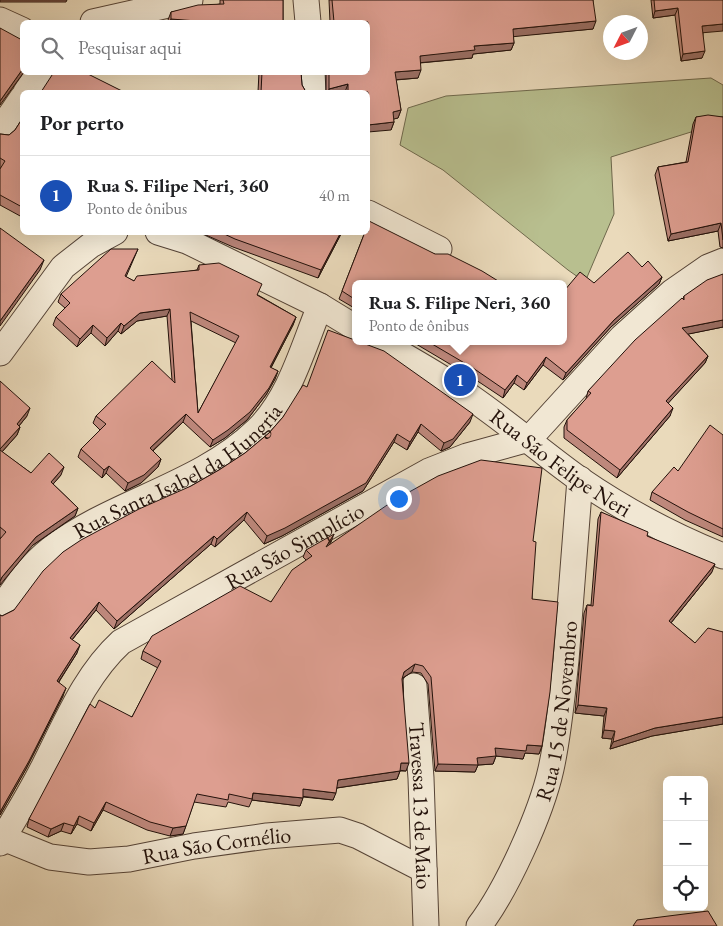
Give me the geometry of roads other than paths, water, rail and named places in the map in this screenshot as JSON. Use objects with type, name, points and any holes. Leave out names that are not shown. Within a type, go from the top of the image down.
[{"type":"street","points":[[101,20],[190,0]]},
{"type":"street","points":[[306,0],[308,20]]},
{"type":"street","points":[[0,20],[20,29]]},
{"type":"street","points":[[27,90],[38,75]]},
{"type":"street","points":[[312,75],[313,90]]},
{"type":"street","points":[[0,130],[20,101]]},
{"type":"street","points":[[370,213],[439,249]]},
{"type":"street","points":[[0,353],[63,267],[91,244],[109,235]]},
{"type":"street","points":[[168,235],[187,241],[320,306],[352,326]]},
{"type":"street","points":[[529,439],[622,337],[672,292],[708,267],[723,261]]},
{"type":"street","name":"Rua Santa Isabel da Hungria","points":[[0,610],[24,574],[50,550],[76,532],[200,469],[230,451],[257,430],[272,412],[285,390],[320,306]]},
{"type":"street","name":"Rua São Felipe Neri","points":[[386,345],[454,386],[529,439],[580,479],[635,515],[694,545],[723,556]]},
{"type":"street","name":"Rua São Simplício","points":[[1,841],[39,777],[90,677],[106,655],[121,642],[429,471],[467,456],[529,439]]},
{"type":"street","name":"Rua 15 de Novembro","points":[[478,926],[491,910],[510,874],[531,828],[551,770],[560,722],[580,479]]},
{"type":"street","name":"Travessa 13 de Maio","points":[[414,686],[426,926]]},
{"type":"street","name":"Rua São Cornélio","points":[[1,841],[50,857],[89,862],[129,859],[194,846],[258,837],[340,830],[358,836],[424,870]]},
{"type":"place","name":"Rua S. Filipe Neri, 360","points":[[460,380]]}]
